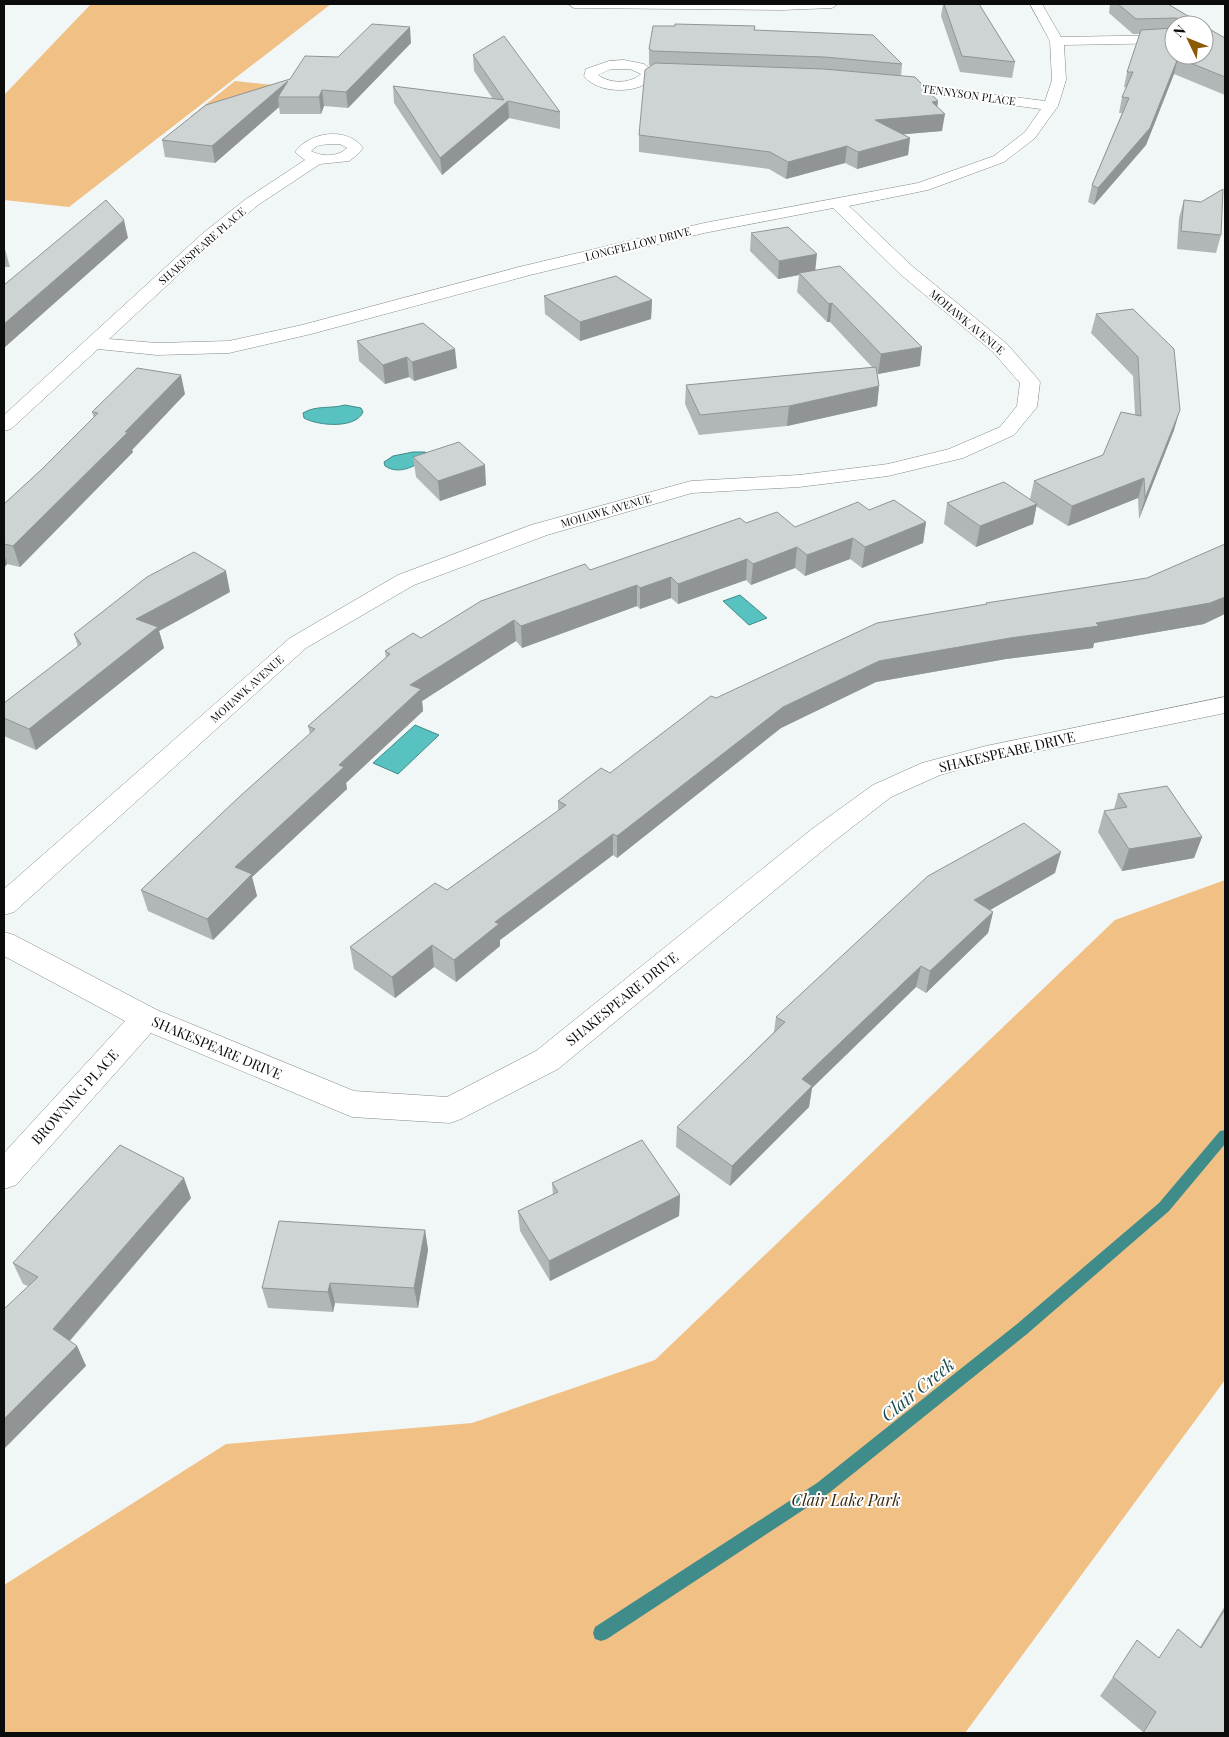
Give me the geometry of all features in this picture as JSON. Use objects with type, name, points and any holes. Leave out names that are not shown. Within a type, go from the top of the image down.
[{"type":"street","points":[[574,4],[773,6],[832,4]]},
{"type":"street","name":"LONGFELLOW DRIVE","points":[[96,343],[157,349],[229,347],[305,330],[525,271],[704,228],[922,187],[999,159],[1030,135],[1051,106],[1059,80],[1057,42],[1036,4]]},
{"type":"street","points":[[1057,42],[1164,39]]},
{"type":"street","points":[[648,73],[666,74]]},
{"type":"street","name":"TENNYSON PLACE","points":[[876,84],[1051,106]]},
{"type":"street","name":"SHAKESPEARE PLACE","points":[[96,343],[209,238],[252,202],[317,159]]},
{"type":"street","name":"MOHAWK AVENUE","points":[[4,905],[298,643],[406,580],[539,530],[691,487],[799,481],[888,470],[956,454],[1007,431],[1027,407],[1030,382],[1000,348],[906,270],[838,204]]},
{"type":"street","points":[[4,425],[96,343]]},
{"type":"street","name":"SHAKESPEARE DRIVE","points":[[4,943],[146,1018],[352,1104],[450,1110],[547,1060],[822,836],[882,792],[931,769],[986,754],[1225,706]]},
{"type":"street","name":"BROWNING PLACE","points":[[4,1175],[146,1018]]},
{"type":"green space","points":[[91,4],[331,4],[69,207],[4,200],[4,95]]},
{"type":"green space","points":[[235,81],[273,85],[229,122],[190,117]]},
{"type":"green space","name":"Clair Lake Park","points":[[1225,880],[1225,1380],[965,1733],[4,1733],[4,1585],[226,1444],[472,1423],[655,1360],[1115,920]]},
{"type":"water","points":[[345,405],[361,408],[363,412],[353,421],[336,424],[318,423],[304,418],[303,413],[308,411]]},
{"type":"water","points":[[425,452],[430,455],[414,466],[403,470],[391,469],[385,466],[384,462],[393,456]]},
{"type":"water","points":[[740,595],[767,618],[749,625],[723,601]]},
{"type":"water","points":[[415,725],[439,735],[398,774],[373,763]]},
{"type":"building","points":[[944,4],[979,4],[1015,62],[962,56]]},
{"type":"building","points":[[1118,4],[1168,4],[1186,15],[1164,15],[1164,18],[1136,19]]},
{"type":"building","points":[[372,24],[410,27],[346,92],[322,90],[319,97],[278,97],[288,81],[212,146],[162,140],[206,105],[290,79],[305,56],[338,57]]},
{"type":"building","points":[[675,24],[755,26],[754,30],[873,35],[902,64],[824,57],[653,51],[649,49],[653,26],[675,26]]},
{"type":"building","points":[[1164,29],[1164,65],[1175,65],[1150,128],[1098,188],[1092,185],[1129,98],[1122,97],[1133,72],[1127,72],[1141,30]]},
{"type":"building","points":[[1214,32],[1225,38],[1225,77],[1195,65],[1214,65]]},
{"type":"building","points":[[504,36],[560,112],[508,101],[440,158],[393,86],[504,100],[473,55]]},
{"type":"building","points":[[655,63],[824,69],[915,77],[938,101],[932,102],[945,114],[875,120],[910,138],[858,152],[847,146],[788,162],[770,152],[639,135],[645,70]]},
{"type":"building","points":[[1223,189],[1221,235],[1181,231],[1184,200],[1201,202]]},
{"type":"building","points":[[106,200],[124,220],[4,324],[4,285]]},
{"type":"building","points":[[788,227],[817,254],[779,261],[751,233]]},
{"type":"building","points":[[840,266],[922,347],[881,354],[832,303],[829,304],[799,273]]},
{"type":"building","points":[[616,276],[652,300],[580,322],[544,296]]},
{"type":"building","points":[[1133,309],[1174,349],[1180,410],[1145,498],[1144,478],[1072,506],[1034,481],[1103,455],[1121,412],[1141,416],[1138,357],[1096,314]]},
{"type":"building","points":[[423,323],[455,349],[412,362],[407,357],[383,365],[357,341]]},
{"type":"building","points":[[876,367],[879,386],[789,406],[700,415],[686,385]]},
{"type":"building","points":[[137,368],[181,375],[125,432],[128,432],[13,546],[4,544],[4,504],[98,413],[92,412]]},
{"type":"building","points":[[459,442],[485,465],[438,481],[413,457]]},
{"type":"building","points":[[1004,482],[1037,504],[980,526],[947,503]]},
{"type":"building","points":[[894,500],[926,522],[865,547],[853,538],[807,555],[797,547],[753,564],[747,559],[678,584],[671,577],[640,588],[637,585],[521,626],[514,620],[410,685],[421,689],[339,765],[344,767],[235,867],[252,874],[207,919],[141,890],[238,798],[315,729],[308,726],[390,654],[385,651],[413,633],[421,638],[481,601],[585,564],[590,570],[740,518],[746,523],[777,512],[795,527],[858,502],[869,510]]},
{"type":"building","points":[[1225,544],[1225,597],[1210,603],[1096,623],[1099,626],[1010,638],[879,661],[783,707],[617,836],[613,834],[495,922],[499,924],[454,960],[432,945],[392,977],[350,947],[435,883],[447,890],[566,805],[558,801],[601,768],[610,773],[711,696],[716,698],[877,623],[986,603],[1147,578]]},
{"type":"building","points":[[194,552],[226,571],[136,619],[158,627],[29,729],[4,718],[4,703],[81,644],[74,634],[147,577]]},
{"type":"building","points":[[1167,786],[1202,837],[1129,849],[1104,811],[1127,807],[1118,794]]},
{"type":"building","points":[[1024,823],[1061,852],[974,900],[993,912],[930,971],[921,966],[802,1079],[812,1086],[732,1166],[677,1127],[785,1022],[776,1017],[928,876]]},
{"type":"building","points":[[642,1140],[680,1195],[549,1261],[518,1211],[558,1192],[552,1183]]},
{"type":"building","points":[[120,1145],[184,1178],[53,1329],[77,1346],[4,1419],[4,1309],[38,1277],[13,1263]]},
{"type":"building","points":[[279,1221],[425,1230],[414,1288],[330,1283],[328,1292],[262,1288]]},
{"type":"building","points":[[1225,1609],[1225,1733],[1143,1733],[1156,1712],[1113,1677],[1137,1640],[1159,1658],[1178,1629],[1201,1648]]},
{"type":"waterway","name":"Clair Creek","points":[[601,1633],[823,1488],[1022,1329],[1164,1207],[1225,1135]]}]
